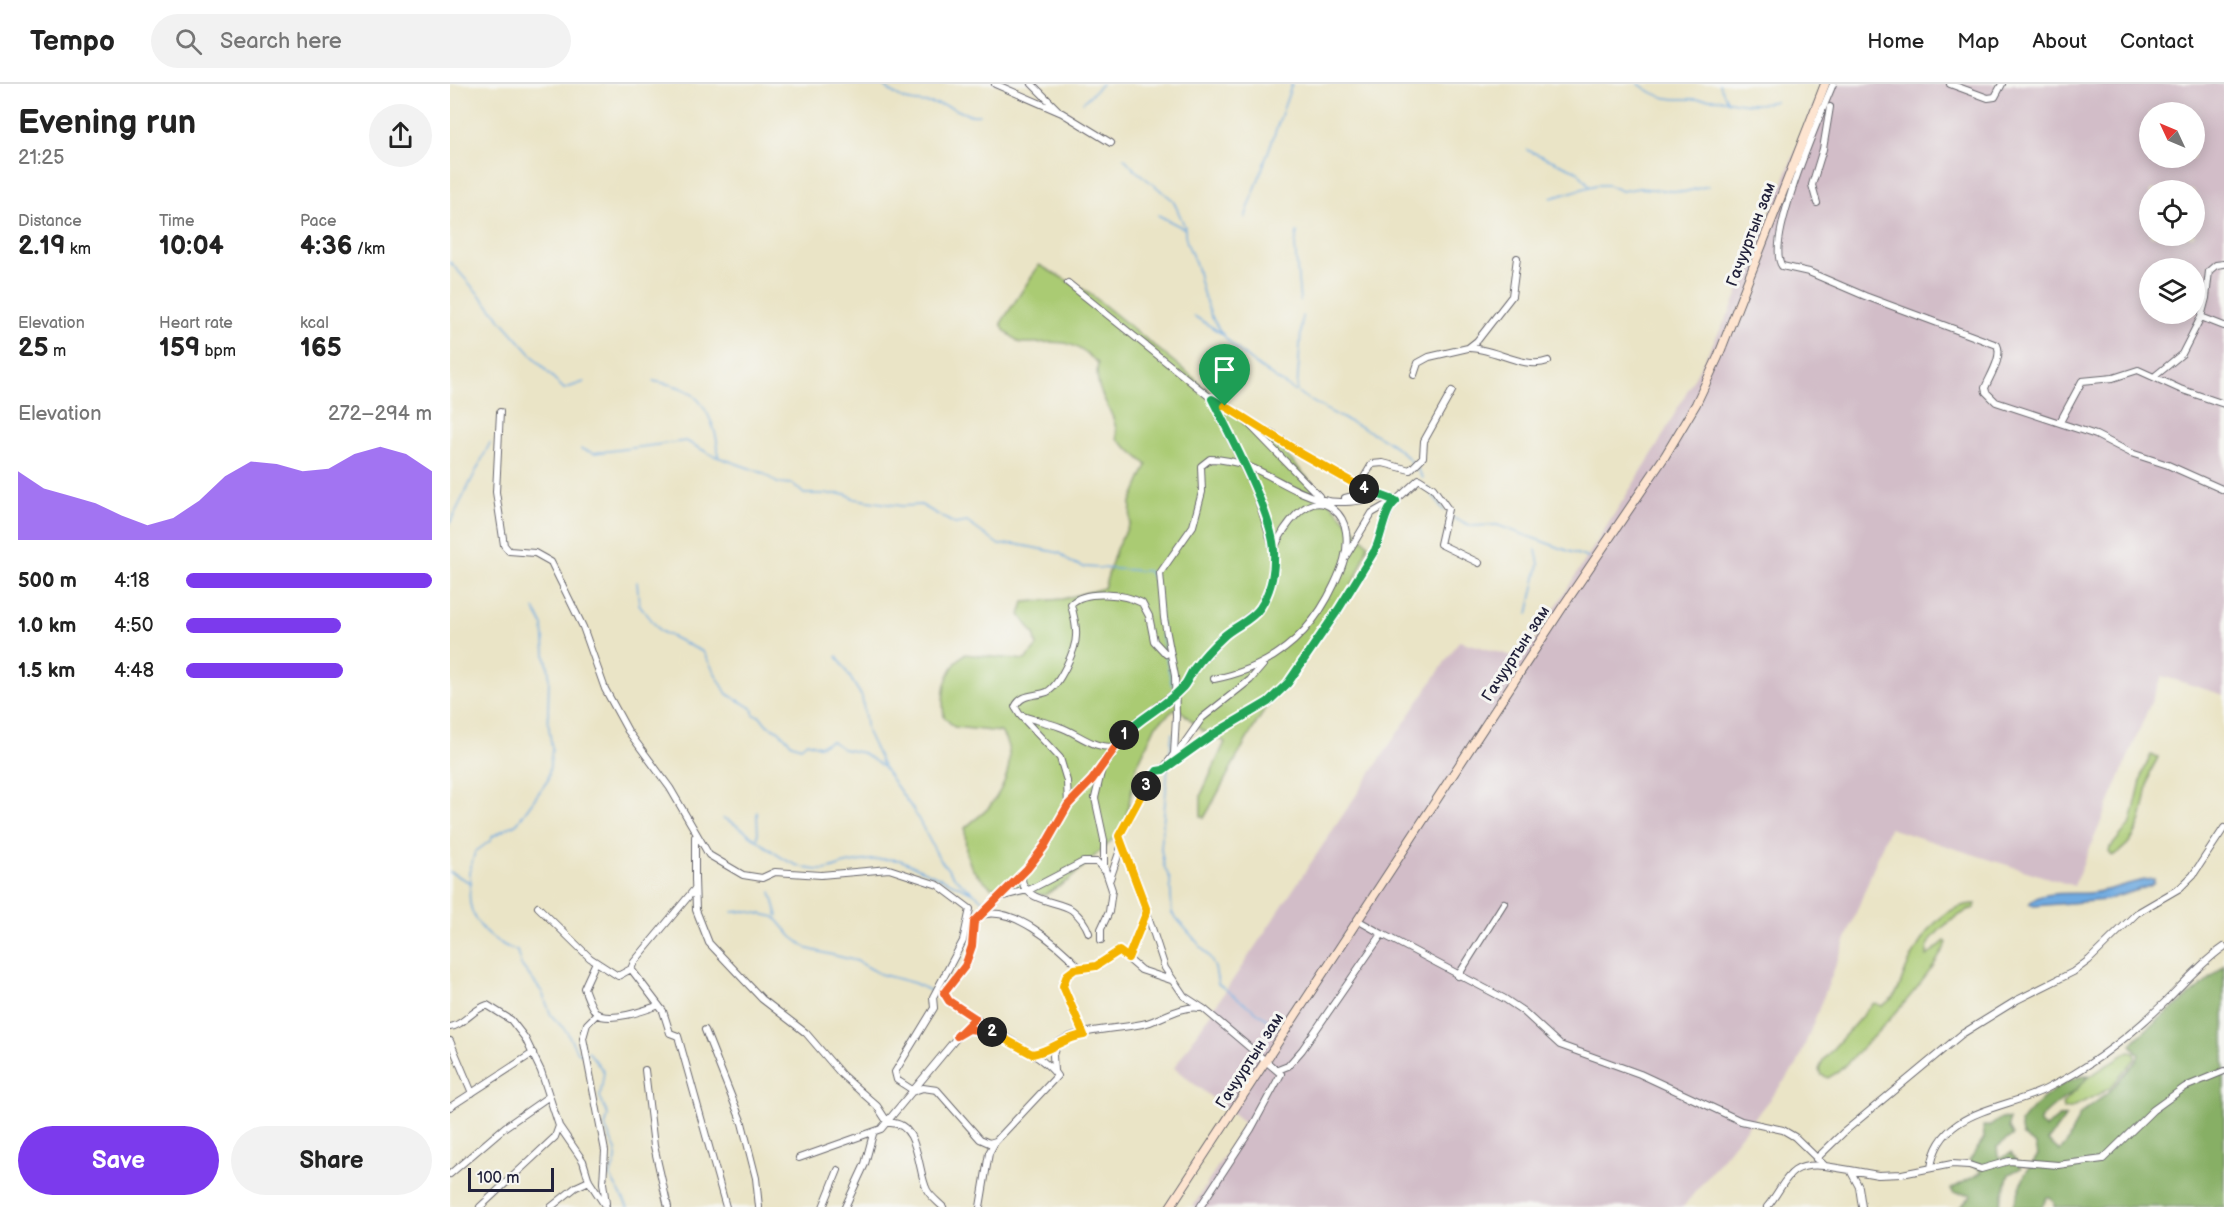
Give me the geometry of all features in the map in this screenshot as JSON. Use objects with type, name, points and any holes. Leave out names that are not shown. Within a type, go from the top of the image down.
[{"type":"main road","name":"Гачууртын зам","points":[[1170,1207],[1665,456],[1696,404],[1718,357],[1825,84]]},
{"type":"street","points":[[995,84],[1062,113],[1111,143]]},
{"type":"street","points":[[1032,84],[1062,113]]},
{"type":"street","points":[[1833,84],[1785,210],[1780,230],[1779,262],[1786,269],[1809,272],[1865,296],[1997,345],[2000,350],[1985,388],[1990,398],[2047,421],[2060,422],[2224,490]]},
{"type":"street","points":[[1950,84],[1988,98],[1995,98],[2002,84]]},
{"type":"street","points":[[1817,203],[1812,185],[1823,148],[1830,107]]},
{"type":"street","points":[[1468,348],[1512,296],[1517,258]]},
{"type":"street","points":[[2205,301],[2209,271],[2216,265],[2224,264]]},
{"type":"street","points":[[1068,283],[1212,399],[1359,486],[1396,501]]},
{"type":"street","points":[[2205,319],[2224,326]]},
{"type":"street","points":[[2155,376],[2182,354],[2197,324]]},
{"type":"street","points":[[1414,375],[1418,363],[1429,357],[1468,348],[1483,348],[1532,362],[1548,360]]},
{"type":"street","points":[[2060,422],[2082,381],[2114,378],[2138,370],[2180,389],[2224,404]]},
{"type":"street","points":[[1336,502],[1353,496],[1372,464],[1383,463],[1410,470],[1423,457],[1424,441],[1452,391]]},
{"type":"street","points":[[1212,399],[1256,493],[1274,550]]},
{"type":"street","points":[[500,412],[497,426],[496,492],[504,545],[515,553],[535,553],[551,562],[562,590],[583,627],[605,689],[628,731],[670,788],[694,833],[709,855],[743,875],[762,878],[776,872],[821,875],[889,869],[938,885],[970,909],[963,941],[933,998],[934,1008],[895,1072],[897,1080],[914,1091]]},
{"type":"street","points":[[1242,415],[1324,501]]},
{"type":"street","points":[[1165,768],[1175,748],[1175,676],[1164,618],[1160,573],[1193,526],[1202,492],[1202,463],[1210,459],[1242,464],[1265,471],[1298,490],[1324,501],[1336,502],[1383,497]]},
{"type":"street","points":[[1200,1207],[1278,1083],[1281,1074],[1204,1009],[1184,996],[1165,968],[1119,836],[1145,787],[1157,771],[1268,702],[1288,683],[1348,595],[1379,543],[1386,514],[1419,479],[1433,488],[1448,509],[1440,544],[1479,562]]},
{"type":"street","points":[[1165,768],[1183,749],[1202,718],[1240,688],[1264,663],[1304,633],[1326,604],[1346,556],[1372,513],[1391,501],[1396,501]]},
{"type":"street","points":[[995,1034],[949,1001],[944,993],[965,966],[972,946],[971,930],[977,918],[1022,874],[1044,847],[1068,805],[1092,780],[1116,746],[1138,721],[1175,695],[1183,687],[1193,670],[1224,636],[1260,608],[1272,580],[1274,550],[1282,532],[1294,516],[1306,508],[1322,504],[1336,510],[1345,526],[1346,556]]},
{"type":"street","points":[[1068,805],[1068,781],[1060,758],[1015,707],[1019,700],[1048,691],[1061,678],[1075,643],[1071,604],[1076,599],[1108,593],[1142,603],[1149,616],[1154,641],[1166,654]]},
{"type":"street","points":[[1214,679],[1264,663]]},
{"type":"street","points":[[1020,715],[1061,727],[1096,744],[1109,748],[1116,746]]},
{"type":"street","points":[[1106,872],[1104,840],[1095,798],[1107,758]]},
{"type":"street","points":[[1816,1159],[1844,1132],[1962,1034],[2017,1000],[2073,972],[2089,960],[2137,913],[2180,888],[2193,875],[2224,828]]},
{"type":"street","points":[[694,833],[696,909],[709,943],[762,999],[806,1033],[842,1075],[877,1106],[888,1123]]},
{"type":"street","points":[[1101,940],[1101,929],[1111,901],[1110,879],[1122,844]]},
{"type":"street","points":[[1002,896],[1028,890],[1083,862],[1098,862],[1110,879]]},
{"type":"street","points":[[1022,874],[1023,885],[1028,890],[1041,900],[1072,910],[1089,933]]},
{"type":"street","points":[[538,907],[596,962],[618,976],[631,969],[634,962],[690,896],[695,878]]},
{"type":"street","points":[[1458,976],[1504,903]]},
{"type":"street","points":[[1128,958],[1147,911]]},
{"type":"street","points":[[977,918],[986,914],[1009,917],[1027,924],[1047,938],[1080,968]]},
{"type":"street","points":[[1359,921],[1523,1011],[1560,1045],[1640,1074],[1741,1121],[1783,1130],[1795,1137],[1825,1166]]},
{"type":"street","points":[[1278,1070],[1288,1066],[1302,1050],[1382,934]]},
{"type":"street","points":[[1931,1168],[1932,1154],[1941,1136],[1960,1120],[2047,1089],[2077,1071],[2113,1047],[2224,947]]},
{"type":"street","points":[[1084,1035],[1063,986],[1067,975],[1080,968],[1096,966],[1119,951],[1141,970],[1174,981]]},
{"type":"street","points":[[596,962],[584,988],[601,1016],[631,1014],[657,1006]]},
{"type":"street","points":[[631,969],[666,1017],[670,1033],[678,1036],[726,1207]]},
{"type":"street","points":[[450,1027],[461,1023],[475,1009],[487,1005],[511,1020],[533,1053],[560,1126],[583,1161],[589,1181],[606,1207]]},
{"type":"street","points":[[1032,1054],[1072,1036],[1147,1023],[1191,1007],[1204,1009]]},
{"type":"street","points":[[598,1013],[586,1024],[583,1038],[605,1151],[603,1184],[606,1207]]},
{"type":"street","points":[[799,1158],[873,1134],[888,1123],[957,1036],[975,1018]]},
{"type":"street","points":[[957,1036],[973,1029],[989,1030],[1032,1054],[1057,1076],[995,1141],[989,1153],[980,1207]]},
{"type":"street","points":[[705,1030],[742,1123],[756,1178],[759,1207]]},
{"type":"street","points":[[450,1041],[472,1093]]},
{"type":"street","points":[[1054,1071],[1053,1054],[1057,1044]]},
{"type":"street","points":[[450,1107],[533,1053]]},
{"type":"street","points":[[645,1070],[654,1146],[668,1207]]},
{"type":"street","points":[[1767,1207],[1793,1170],[1805,1165],[1878,1175],[1952,1164],[1981,1168],[2009,1161],[2058,1165],[2103,1158],[2153,1110],[2185,1087],[2224,1071]]},
{"type":"street","points":[[914,1091],[923,1088],[937,1090],[984,1142],[995,1141]]},
{"type":"street","points":[[450,1174],[505,1127],[548,1097]]},
{"type":"street","points":[[888,1123],[900,1124],[907,1131],[921,1165],[926,1188],[943,1207]]},
{"type":"street","points":[[480,1207],[555,1137],[560,1126]]},
{"type":"street","points":[[845,1207],[865,1164],[873,1134]]},
{"type":"street","points":[[823,1207],[838,1170]]},
{"type":"street","points":[[1850,1170],[1859,1187],[1862,1207]]},
{"type":"street","points":[[551,1207],[576,1187],[589,1181]]},
{"type":"shaded area","points":[[1823,84],[2224,84],[2224,695],[2162,676],[2074,886],[1889,828],[1797,1065],[1683,1207],[1193,1207],[1244,1123],[1174,1068],[1459,641],[1523,659],[1656,448],[1730,312]]},
{"type":"green space","points":[[1039,265],[1088,292],[1280,448],[1368,544],[1361,567],[1339,609],[1258,720],[1204,818],[1201,816],[1201,795],[1225,742],[1201,730],[1180,710],[1174,710],[1156,725],[1136,768],[1126,819],[1115,837],[1069,880],[1045,895],[991,887],[972,869],[966,853],[965,828],[988,809],[996,798],[1008,770],[1009,751],[1001,732],[954,727],[944,717],[943,699],[946,682],[952,668],[964,654],[1025,660],[1037,646],[1034,634],[1020,615],[1024,602],[1063,599],[1104,588],[1116,549],[1130,523],[1131,502],[1147,465],[1117,439],[1113,419],[1098,384],[1098,363],[1069,344],[1062,342],[1020,343],[1004,330],[1001,323]]},
{"type":"green space","points":[[2151,755],[2158,757],[2151,772],[2137,831],[2123,849],[2112,856],[2109,852],[2110,848],[2131,823],[2143,772]]},
{"type":"green space","points":[[1976,904],[1974,908],[1943,927],[1931,941],[1927,956],[1945,941],[1947,943],[1925,977],[1897,1011],[1838,1072],[1828,1078],[1821,1075],[1819,1070],[1823,1060],[1869,1008],[1874,1003],[1882,1006],[1899,989],[1912,956],[1933,925],[1952,910]]},
{"type":"green space","points":[[2224,965],[2224,1207],[2054,1207],[2054,1202],[2047,1197],[2042,1207],[2013,1207],[2025,1174],[2038,1155],[2036,1145],[2022,1135],[2020,1123],[2026,1116],[2041,1100],[2060,1086],[2079,1077],[2088,1076],[2078,1088],[2051,1108],[2040,1120],[2040,1124],[2045,1128],[2059,1117],[2066,1116],[2048,1141],[2060,1151],[2067,1143],[2080,1114],[2109,1092],[2137,1060],[2139,1054],[2131,1045],[2133,1042],[2202,986]]},
{"type":"green space","points":[[2129,1051],[2135,1052],[2135,1059],[2109,1089],[2071,1108],[2063,1109],[2062,1104],[2087,1078]]},
{"type":"green space","points":[[2001,1118],[2009,1119],[2009,1128],[2013,1135],[1997,1147],[1998,1156],[2001,1158],[2011,1153],[2021,1168],[2009,1174],[1999,1207],[1960,1207],[1971,1196],[1970,1194],[1954,1193],[1951,1189],[1982,1172],[1969,1161],[1984,1139],[1983,1126],[1990,1126]]},
{"type":"water","points":[[2154,879],[2154,883],[2150,886],[2106,900],[2034,906],[2029,904],[2047,895],[2105,891],[2137,881]]},
{"type":"waterway","points":[[882,84],[906,100],[947,106],[967,114],[979,115]]},
{"type":"waterway","points":[[1083,102],[1102,84]]},
{"type":"waterway","points":[[1245,218],[1292,84]]},
{"type":"waterway","points":[[1639,84],[1666,98],[1715,99],[1751,104],[1775,101]]},
{"type":"waterway","points":[[1719,84],[1728,102]]},
{"type":"waterway","points":[[1527,150],[1577,171],[1589,185]]},
{"type":"waterway","points":[[1124,158],[1135,170],[1173,200],[1185,227]]},
{"type":"waterway","points":[[1551,198],[1596,185],[1608,185],[1622,191],[1639,188],[1684,192],[1708,186]]},
{"type":"waterway","points":[[1158,215],[1185,229],[1186,240],[1197,266],[1209,311],[1216,325],[1231,343],[1260,368],[1296,392],[1391,443],[1413,464]]},
{"type":"waterway","points":[[1297,232],[1295,246],[1300,301]]},
{"type":"waterway","points":[[450,262],[564,389],[584,382]]},
{"type":"waterway","points":[[1194,316],[1221,333]]},
{"type":"waterway","points":[[1297,390],[1302,316]]},
{"type":"waterway","points":[[653,381],[684,389],[699,401],[712,423],[717,440],[718,456]]},
{"type":"waterway","points":[[581,449],[594,453],[686,441],[712,455],[763,473],[777,483],[793,484],[804,494],[846,494],[855,499],[902,506],[921,505],[955,524],[967,522],[999,545],[1015,544],[1060,553],[1070,562],[1084,567],[1148,571],[1155,585],[1164,648]]},
{"type":"waterway","points":[[450,523],[490,443]]},
{"type":"waterway","points":[[1416,467],[1423,478]]},
{"type":"waterway","points":[[1428,488],[1444,511]]},
{"type":"waterway","points":[[1450,517],[1472,526],[1497,525],[1588,558]]},
{"type":"waterway","points":[[1528,614],[1539,564],[1536,550]]},
{"type":"waterway","points":[[637,582],[639,604],[660,631],[703,652],[727,694],[752,708],[754,715],[760,716],[767,725],[779,731],[792,744],[801,747],[807,742],[819,746],[831,741],[843,749],[863,753],[883,767],[914,811],[939,858],[955,878],[985,902]]},
{"type":"waterway","points":[[471,882],[469,873],[475,852],[493,836],[517,823],[548,780],[552,749],[548,721],[549,671],[543,625],[534,609]]},
{"type":"waterway","points":[[837,656],[862,697],[867,732],[883,766]]},
{"type":"waterway","points":[[1166,656],[1172,686]]},
{"type":"waterway","points":[[1170,755],[1172,733]]},
{"type":"waterway","points":[[1168,765],[1161,849],[1164,866],[1170,879],[1172,913],[1209,956],[1215,968],[1218,984],[1276,1026]]},
{"type":"waterway","points":[[757,812],[758,838]]},
{"type":"waterway","points":[[723,818],[782,858],[808,869],[826,870],[859,861],[900,860],[974,893]]},
{"type":"waterway","points":[[450,872],[471,883],[469,895],[474,916],[487,933],[517,951],[521,965],[542,992],[551,1015],[567,1032],[577,1052],[584,1054]]},
{"type":"waterway","points":[[771,892],[778,916]]},
{"type":"waterway","points":[[732,912],[746,911],[775,917],[792,937],[808,949],[857,961],[880,974],[914,983],[933,992]]},
{"type":"waterway","points":[[588,1051],[604,1072],[600,1097],[608,1115],[605,1127],[616,1150],[616,1160],[610,1176],[628,1207]]},
{"type":"route","points":[[1212,399],[1225,406],[1321,466],[1362,488],[1396,501],[1386,514],[1382,536],[1348,595],[1288,683],[1268,702],[1230,727],[1193,747],[1163,770],[1157,771],[1145,787],[1141,799],[1119,836],[1147,911],[1128,958],[1119,951],[1096,966],[1075,969],[1067,975],[1063,986],[1084,1035],[1072,1036],[1042,1053],[1032,1054],[989,1030],[969,1029],[957,1036],[975,1018],[949,1001],[944,993],[946,987],[965,966],[972,946],[971,930],[979,914],[1002,896],[1027,869],[1044,847],[1068,805],[1092,780],[1125,734],[1138,721],[1183,687],[1193,670],[1224,636],[1260,608],[1268,591],[1273,568],[1272,538],[1256,493],[1212,399]]}]
